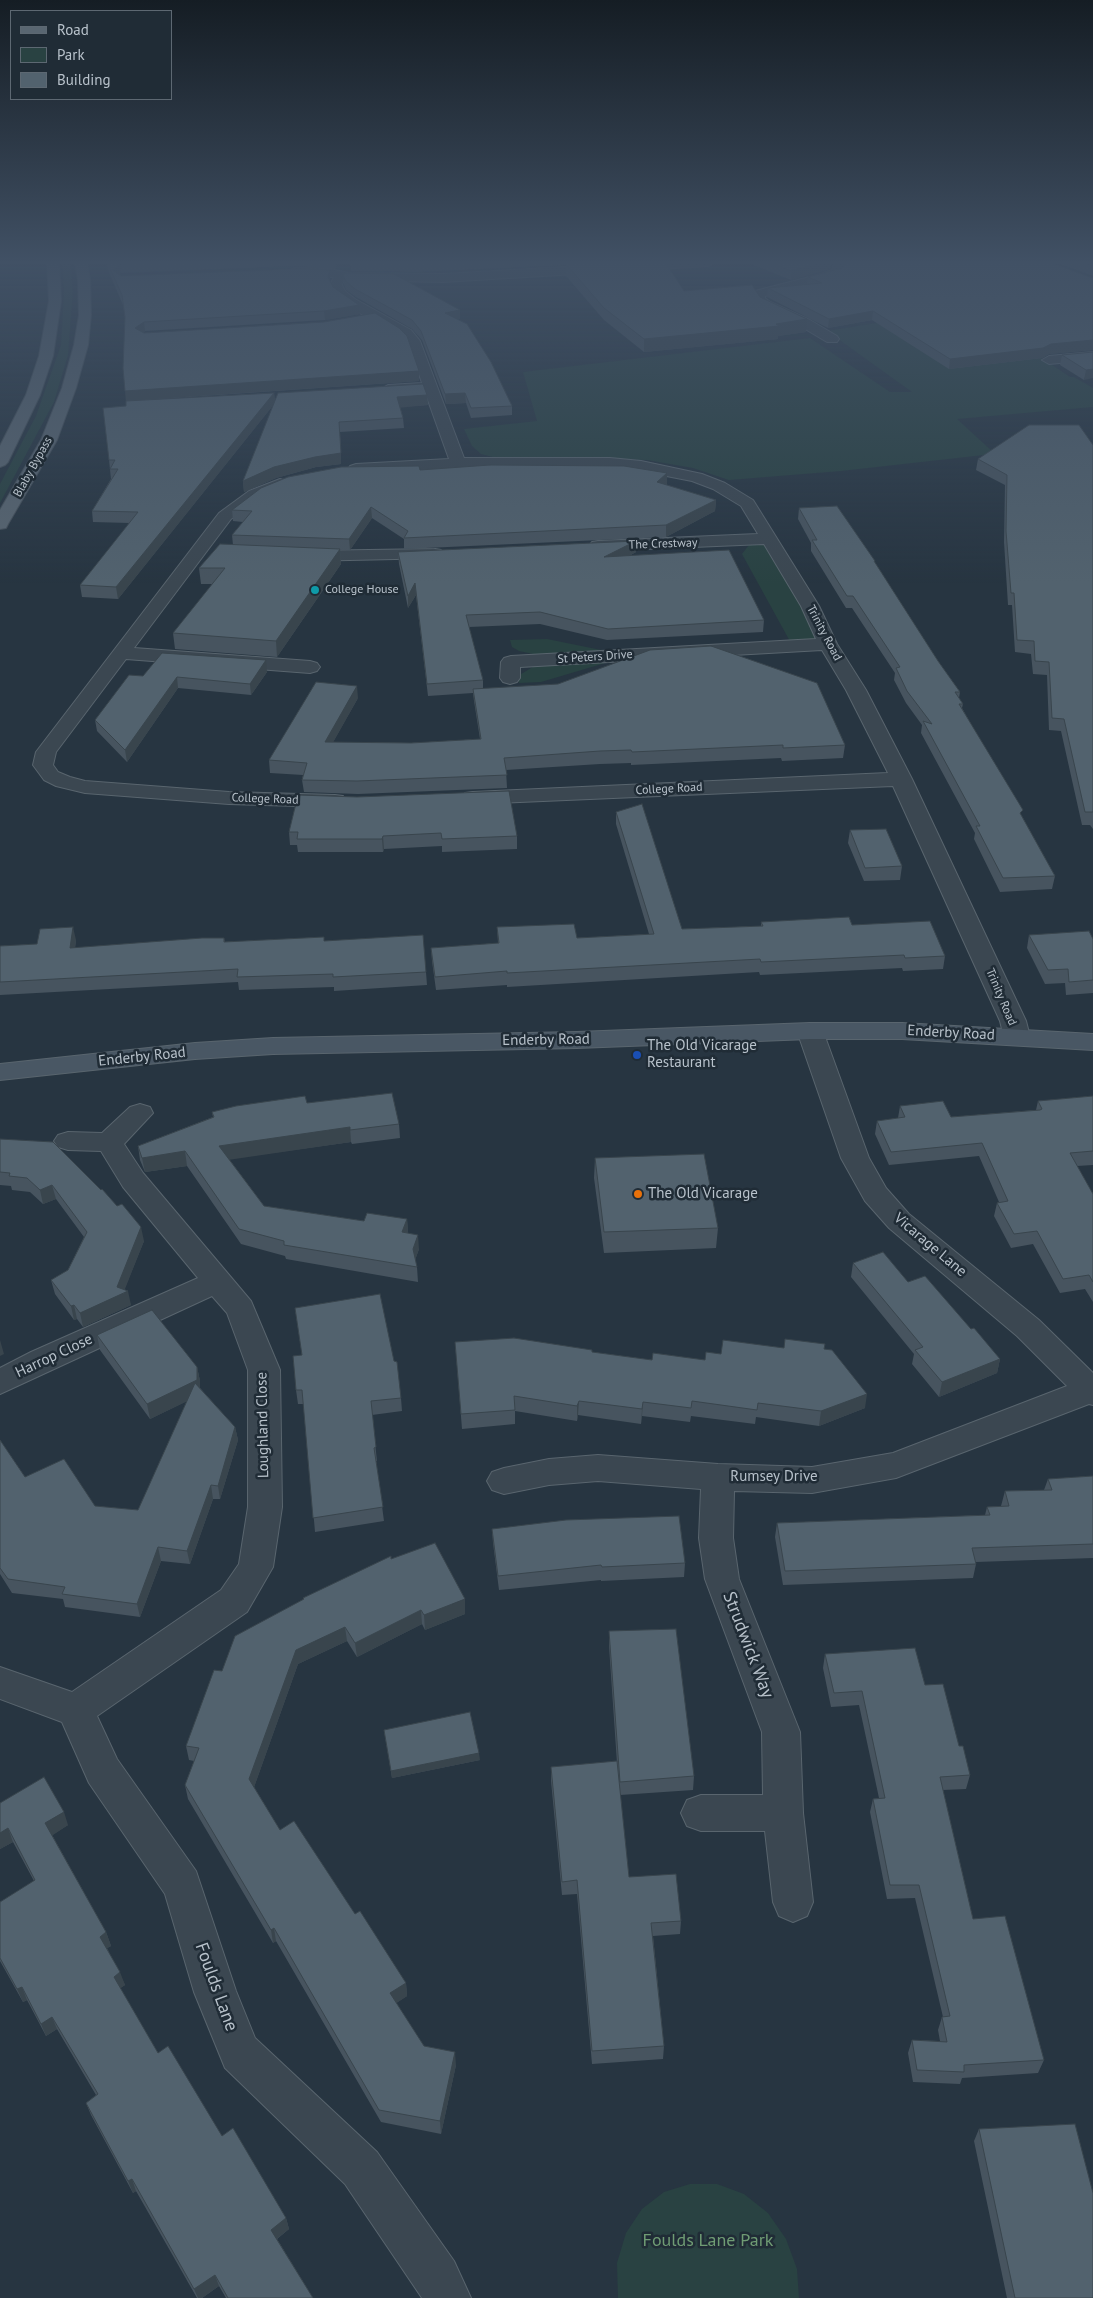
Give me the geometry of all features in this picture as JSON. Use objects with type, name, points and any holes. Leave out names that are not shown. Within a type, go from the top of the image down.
[{"type":"main road","points":[[0,462],[33,395],[42,369]]},
{"type":"main road","name":"Blaby Bypass","points":[[0,524],[49,440],[70,388],[75,369]]},
{"type":"main road","name":"Enderby Road","points":[[0,1072],[195,1051],[273,1046],[577,1040],[810,1031],[902,1031],[1093,1042]]},
{"type":"street","points":[[334,472],[458,463],[424,369]]},
{"type":"street","points":[[372,390],[430,387]]},
{"type":"street","name":"Trinity Road","points":[[458,463],[586,462],[670,470],[696,477],[735,494],[747,503],[755,513],[810,606],[828,644],[856,690],[901,780],[1013,1021],[1016,1037]]},
{"type":"street","name":"College Road","points":[[299,479],[255,494],[225,516],[206,553],[121,653],[46,752],[43,765],[51,776],[63,782],[115,790],[229,798],[358,802]]},
{"type":"street","name":"The Crestway","points":[[578,547],[769,539]]},
{"type":"street","points":[[287,556],[407,556],[454,553]]},
{"type":"street","name":"St Peters Drive","points":[[502,645],[510,670],[828,644]]},
{"type":"street","points":[[121,653],[310,667]]},
{"type":"street","name":"College Road","points":[[456,799],[901,780]]},
{"type":"street","name":"Vicarage Lane","points":[[810,1031],[855,1158],[875,1194],[899,1221],[1028,1328],[1092,1392]]},
{"type":"street","points":[[68,1141],[110,1142],[140,1113]]},
{"type":"street","name":"Loughland Close","points":[[76,1710],[234,1601],[256,1567],[265,1507],[264,1370],[240,1309],[133,1180],[110,1142]]},
{"type":"street","name":"Harrop Close","points":[[0,1382],[42,1360],[218,1281]]},
{"type":"street","name":"Rumsey Drive","points":[[504,1480],[549,1472],[598,1468],[718,1477],[812,1480],[896,1465],[1092,1392]]},
{"type":"street","name":"Strudwick Way","points":[[718,1477],[716,1538],[722,1579],[764,1685],[780,1732],[782,1813],[793,1902]]},
{"type":"street","points":[[0,1683],[76,1710]]},
{"type":"street","name":"Foulds Lane","points":[[76,1710],[103,1771],[182,1885],[215,1992],[240,2053],[361,2168],[437,2278],[446,2298]]},
{"type":"street","points":[[701,1813],[782,1813]]},
{"type":"green space","points":[[52,369],[64,369],[54,402],[0,503],[0,484],[36,416]]},
{"type":"green space","points":[[546,369],[856,369],[890,392],[912,392],[880,369],[1059,369],[1093,388],[1093,407],[957,419],[993,452],[984,455],[841,471],[729,480],[693,468],[647,460],[493,457],[481,454],[472,446],[464,429],[537,421],[523,372]]},
{"type":"green space","points":[[769,539],[828,644],[792,645],[742,554],[753,540]]},
{"type":"green space","points":[[547,639],[611,652],[547,657],[519,651],[512,647],[510,640]]},
{"type":"green space","points":[[612,661],[541,682],[519,683],[518,676],[536,665]]},
{"type":"green space","name":"Foulds Lane Park","points":[[690,2184],[717,2184],[744,2194],[768,2213],[786,2239],[797,2269],[799,2298],[618,2298],[617,2263],[626,2233],[642,2209],[664,2192]]},
{"type":"building","points":[[123,369],[418,369],[419,371],[125,391]]},
{"type":"building","points":[[436,369],[494,369],[512,406],[471,408],[465,393],[445,394]]},
{"type":"building","points":[[423,384],[427,395],[397,397],[403,418],[339,422],[341,453],[274,467],[243,481],[278,393]]},
{"type":"building","points":[[274,393],[116,587],[80,585],[138,512],[92,511],[118,469],[110,469],[115,460],[109,460],[103,408],[126,406],[126,401]]},
{"type":"building","points":[[1029,425],[1079,425],[1093,445],[1093,812],[1085,812],[1064,719],[1052,718],[1049,662],[1035,661],[1034,641],[1017,640],[1014,593],[1011,593],[1006,531],[1007,475],[978,459]]},
{"type":"building","points":[[490,465],[624,466],[667,473],[657,482],[716,500],[666,525],[404,538],[408,531],[371,507],[349,539],[232,535],[252,511],[232,510],[261,488],[288,477],[341,467],[419,466],[420,470]]},
{"type":"building","points":[[837,506],[960,692],[955,692],[963,704],[959,704],[1023,810],[1020,813],[1055,876],[1003,878],[976,826],[980,826],[923,721],[932,724],[907,691],[896,668],[900,667],[853,596],[847,596],[812,540],[817,540],[799,508]]},
{"type":"building","points":[[636,541],[604,557],[729,550],[764,620],[608,629],[540,612],[466,615],[483,680],[427,684],[415,583],[408,596],[398,552]]},
{"type":"building","points":[[220,544],[340,549],[276,641],[173,633],[225,568],[199,568]]},
{"type":"building","points":[[711,646],[817,683],[845,745],[783,748],[783,745],[632,752],[631,750],[600,751],[504,758],[507,775],[357,781],[302,780],[307,763],[269,760],[316,682],[357,686],[325,742],[411,743],[481,739],[473,689],[558,684],[650,650]]},
{"type":"building","points":[[162,653],[266,660],[250,684],[177,677],[125,750],[95,720],[129,675],[143,676]]},
{"type":"building","points":[[509,791],[517,836],[442,839],[441,833],[383,836],[382,839],[297,839],[298,832],[289,832],[298,795],[357,797]]},
{"type":"building","points":[[642,804],[682,929],[763,926],[761,922],[849,917],[852,925],[930,921],[945,956],[905,958],[904,955],[761,962],[760,959],[507,973],[507,971],[435,977],[431,948],[499,943],[497,927],[574,924],[577,938],[654,934],[616,812]]},
{"type":"building","points":[[886,829],[902,866],[865,868],[850,830]]},
{"type":"building","points":[[73,927],[70,948],[202,938],[224,938],[224,942],[324,937],[324,941],[423,935],[426,972],[333,977],[333,974],[237,977],[238,969],[0,982],[0,946],[37,944],[40,929]]},
{"type":"building","points":[[1089,931],[1093,939],[1093,980],[1069,982],[1068,969],[1048,970],[1029,935]]},
{"type":"building","points":[[392,1093],[399,1124],[350,1130],[350,1127],[219,1146],[264,1206],[364,1221],[367,1213],[407,1219],[402,1232],[418,1235],[413,1249],[417,1267],[284,1245],[284,1241],[239,1229],[185,1151],[142,1158],[138,1146],[214,1117],[212,1112],[236,1106],[305,1096],[307,1103]]},
{"type":"building","points":[[1093,1096],[1093,1151],[1070,1153],[1093,1194],[1093,1282],[1089,1275],[1063,1279],[1037,1231],[1014,1234],[997,1203],[1008,1201],[982,1143],[891,1152],[877,1121],[905,1117],[900,1106],[943,1101],[951,1117],[1040,1110],[1042,1109],[1038,1101]]},
{"type":"building","points":[[0,1139],[53,1142],[117,1206],[122,1204],[141,1227],[117,1287],[128,1291],[80,1313],[74,1305],[71,1306],[51,1280],[68,1270],[87,1232],[52,1185],[40,1190],[27,1178],[9,1176],[10,1173],[0,1172]]},
{"type":"building","points":[[704,1154],[718,1228],[604,1232],[595,1158]]},
{"type":"building","points":[[883,1252],[908,1282],[925,1276],[1000,1359],[942,1382],[915,1350],[923,1347],[853,1263]]},
{"type":"building","points":[[380,1294],[394,1361],[397,1362],[401,1398],[371,1401],[376,1447],[374,1448],[383,1507],[313,1518],[302,1390],[296,1390],[293,1356],[302,1355],[295,1308]]},
{"type":"building","points":[[152,1310],[197,1367],[197,1380],[147,1404],[97,1335]]},
{"type":"building","points":[[514,1338],[592,1350],[592,1352],[652,1360],[653,1353],[705,1360],[706,1352],[721,1354],[723,1340],[784,1348],[785,1339],[825,1344],[824,1349],[832,1350],[867,1394],[821,1411],[758,1403],[757,1410],[692,1401],[691,1408],[643,1402],[642,1409],[579,1401],[577,1406],[514,1396],[515,1410],[461,1414],[455,1342]]},
{"type":"building","points":[[195,1383],[235,1427],[218,1486],[211,1485],[187,1551],[158,1547],[137,1604],[62,1594],[65,1587],[8,1579],[0,1568],[0,1440],[25,1477],[64,1459],[95,1506],[138,1510]]},
{"type":"building","points":[[1093,1476],[1093,1544],[972,1548],[976,1564],[785,1571],[777,1523],[990,1515],[987,1507],[1009,1506],[1005,1491],[1052,1490],[1048,1479]]},
{"type":"building","points":[[679,1516],[685,1563],[602,1567],[601,1565],[498,1576],[492,1529],[566,1520]]},
{"type":"building","points":[[435,1543],[465,1599],[424,1615],[421,1610],[355,1643],[345,1627],[296,1650],[249,1779],[280,1830],[294,1821],[355,1914],[360,1911],[406,1983],[390,1993],[424,2046],[455,2052],[440,2121],[379,2110],[274,1928],[271,1930],[185,1785],[199,1748],[186,1746],[214,1670],[222,1671],[235,1636],[303,1598],[391,1556],[391,1559]]},
{"type":"building","points":[[676,1629],[694,1776],[620,1782],[609,1631]]},
{"type":"building","points":[[915,1648],[925,1685],[943,1684],[959,1746],[963,1746],[970,1775],[940,1777],[973,1919],[1005,1916],[1044,2060],[964,2065],[964,2072],[917,2070],[912,2040],[947,2042],[942,2017],[950,2016],[919,1885],[890,1885],[873,1799],[885,1798],[862,1691],[834,1693],[825,1654]]},
{"type":"building","points":[[470,1712],[479,1753],[391,1771],[384,1730]]},
{"type":"building","points":[[617,1761],[629,1877],[676,1874],[681,1921],[651,1923],[664,2046],[592,2051],[577,1880],[562,1882],[551,1767]]},
{"type":"building","points":[[44,1777],[64,1812],[45,1823],[106,1932],[100,1937],[120,1972],[114,1977],[158,2053],[168,2046],[222,2136],[233,2128],[286,2218],[271,2230],[313,2298],[228,2298],[215,2275],[194,2289],[132,2179],[128,2181],[86,2103],[98,2094],[52,2017],[41,2024],[22,1987],[17,1989],[0,1958],[0,1902],[35,1880],[8,1828],[0,1833],[0,1803]]},
{"type":"building","points":[[1075,2124],[1093,2193],[1093,2298],[1015,2298],[979,2129]]},
{"type":"place","name":"College House","points":[[315,590]]},
{"type":"place","name":"The Old Vicarage Restaurant","points":[[637,1055]]},
{"type":"place","name":"The Old Vicarage","points":[[638,1194]]}]
